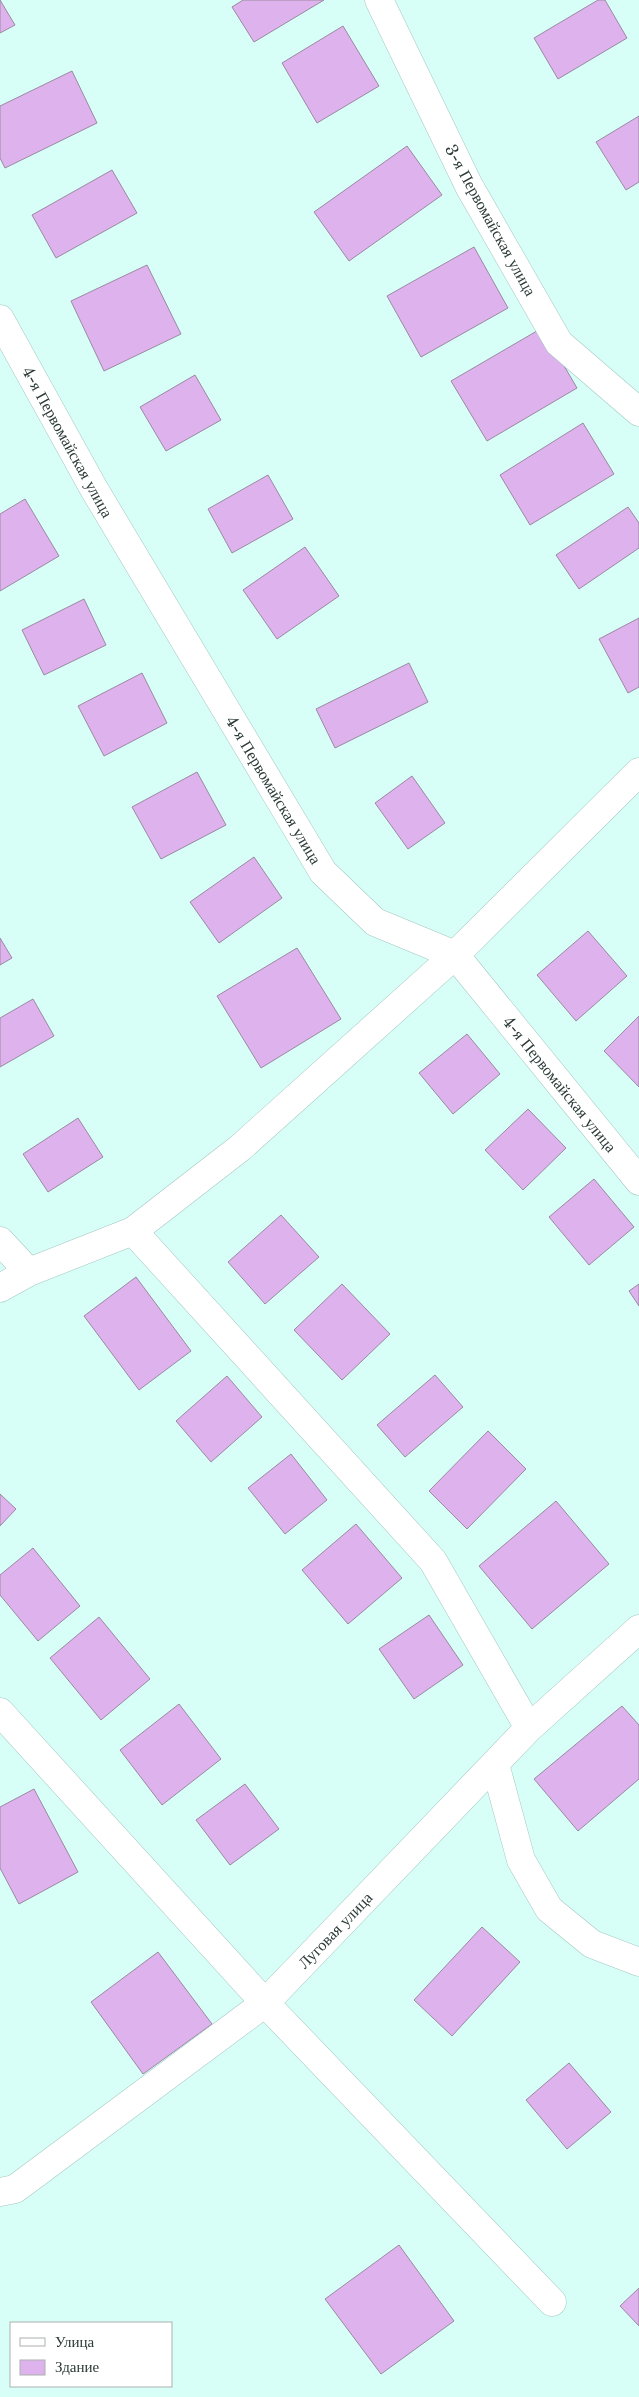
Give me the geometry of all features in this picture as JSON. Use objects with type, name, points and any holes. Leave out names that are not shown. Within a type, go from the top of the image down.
[{"type":"street","name":"3-я Первомайская улица","points":[[379,0],[469,186],[559,343],[639,412]]},
{"type":"street","name":"4-я Первомайская улица","points":[[0,319],[94,488],[323,872],[376,922],[455,956],[639,1181]]},
{"type":"street","points":[[0,1288],[29,1272],[133,1231],[240,1148],[455,956],[639,772]]},
{"type":"street","points":[[133,1231],[433,1561],[529,1728]]},
{"type":"street","points":[[0,1241],[29,1272]]},
{"type":"street","name":"Луговая улица","points":[[0,2192],[15,2189],[265,2003],[529,1728],[639,1629]]},
{"type":"street","points":[[0,1712],[265,2003],[552,2302]]},
{"type":"street","points":[[495,1764],[521,1860],[548,1909],[592,1944],[639,1962]]},
{"type":"building","points":[[0,0],[15,25],[0,33]]},
{"type":"building","points":[[243,0],[324,0],[254,42],[232,7]]},
{"type":"building","points":[[598,0],[605,0],[627,38],[558,79],[534,38]]},
{"type":"building","points":[[343,26],[379,86],[317,123],[282,63]]},
{"type":"building","points":[[72,71],[97,123],[5,168],[0,158],[0,106]]},
{"type":"building","points":[[639,116],[639,182],[626,190],[596,142]]},
{"type":"building","points":[[407,146],[442,195],[349,261],[314,212]]},
{"type":"building","points":[[112,170],[137,213],[56,258],[32,215]]},
{"type":"building","points":[[474,247],[508,308],[421,357],[387,296]]},
{"type":"building","points":[[147,265],[181,334],[104,371],[71,301]]},
{"type":"building","points":[[542,328],[577,388],[487,441],[451,381]]},
{"type":"building","points":[[195,375],[221,420],[166,451],[140,407]]},
{"type":"building","points":[[583,423],[614,474],[530,525],[500,475]]},
{"type":"building","points":[[268,475],[293,519],[232,553],[208,509]]},
{"type":"building","points":[[25,499],[59,556],[0,591],[0,514]]},
{"type":"building","points":[[628,507],[639,523],[639,548],[579,589],[556,555]]},
{"type":"building","points":[[305,547],[339,596],[277,639],[243,590]]},
{"type":"building","points":[[84,599],[106,645],[44,675],[22,630]]},
{"type":"building","points":[[639,618],[639,687],[628,693],[599,639]]},
{"type":"building","points":[[409,663],[428,702],[335,748],[316,709]]},
{"type":"building","points":[[142,673],[167,723],[104,756],[78,706]]},
{"type":"building","points":[[197,772],[226,825],[161,859],[132,807]]},
{"type":"building","points":[[412,776],[445,823],[408,849],[375,803]]},
{"type":"building","points":[[254,857],[282,898],[219,943],[190,902]]},
{"type":"building","points":[[588,931],[627,976],[576,1021],[537,975]]},
{"type":"building","points":[[0,938],[12,958],[0,965]]},
{"type":"building","points":[[297,948],[341,1019],[261,1068],[217,996]]},
{"type":"building","points":[[33,999],[54,1036],[0,1067],[0,1018]]},
{"type":"building","points":[[639,1016],[639,1087],[604,1051]]},
{"type":"building","points":[[467,1034],[500,1074],[453,1114],[419,1073]]},
{"type":"building","points":[[528,1109],[566,1148],[523,1190],[485,1150]]},
{"type":"building","points":[[78,1118],[103,1157],[48,1192],[23,1154]]},
{"type":"building","points":[[594,1179],[634,1227],[589,1265],[549,1217]]},
{"type":"building","points":[[281,1215],[319,1257],[265,1304],[228,1262]]},
{"type":"building","points":[[136,1277],[191,1351],[139,1390],[84,1316]]},
{"type":"building","points":[[342,1284],[390,1334],[342,1380],[294,1330]]},
{"type":"building","points":[[639,1284],[639,1306],[629,1291]]},
{"type":"building","points":[[435,1375],[463,1407],[405,1457],[377,1425]]},
{"type":"building","points":[[227,1376],[262,1417],[211,1462],[176,1421]]},
{"type":"building","points":[[488,1431],[526,1469],[467,1529],[429,1491]]},
{"type":"building","points":[[291,1454],[327,1500],[285,1534],[248,1488]]},
{"type":"building","points":[[0,1494],[16,1509],[0,1526]]},
{"type":"building","points":[[556,1501],[609,1564],[532,1629],[479,1566]]},
{"type":"building","points":[[356,1524],[402,1578],[348,1624],[302,1570]]},
{"type":"building","points":[[33,1548],[80,1606],[38,1641],[0,1595],[0,1575]]},
{"type":"building","points":[[429,1615],[463,1665],[414,1699],[379,1649]]},
{"type":"building","points":[[99,1617],[150,1679],[101,1720],[50,1658]]},
{"type":"building","points":[[179,1704],[221,1759],[162,1805],[120,1750]]},
{"type":"building","points":[[622,1706],[639,1725],[639,1779],[578,1831],[534,1779]]},
{"type":"building","points":[[245,1784],[279,1829],[230,1865],[196,1820]]},
{"type":"building","points":[[34,1789],[78,1872],[19,1904],[0,1868],[0,1807]]},
{"type":"building","points":[[482,1927],[520,1962],[452,2036],[414,2000]]},
{"type":"building","points":[[158,1952],[212,2024],[143,2074],[91,2002]]},
{"type":"building","points":[[569,2063],[611,2112],[567,2149],[526,2100]]},
{"type":"building","points":[[399,2245],[454,2321],[381,2374],[325,2299]]},
{"type":"building","points":[[639,2288],[639,2326],[620,2306]]}]
